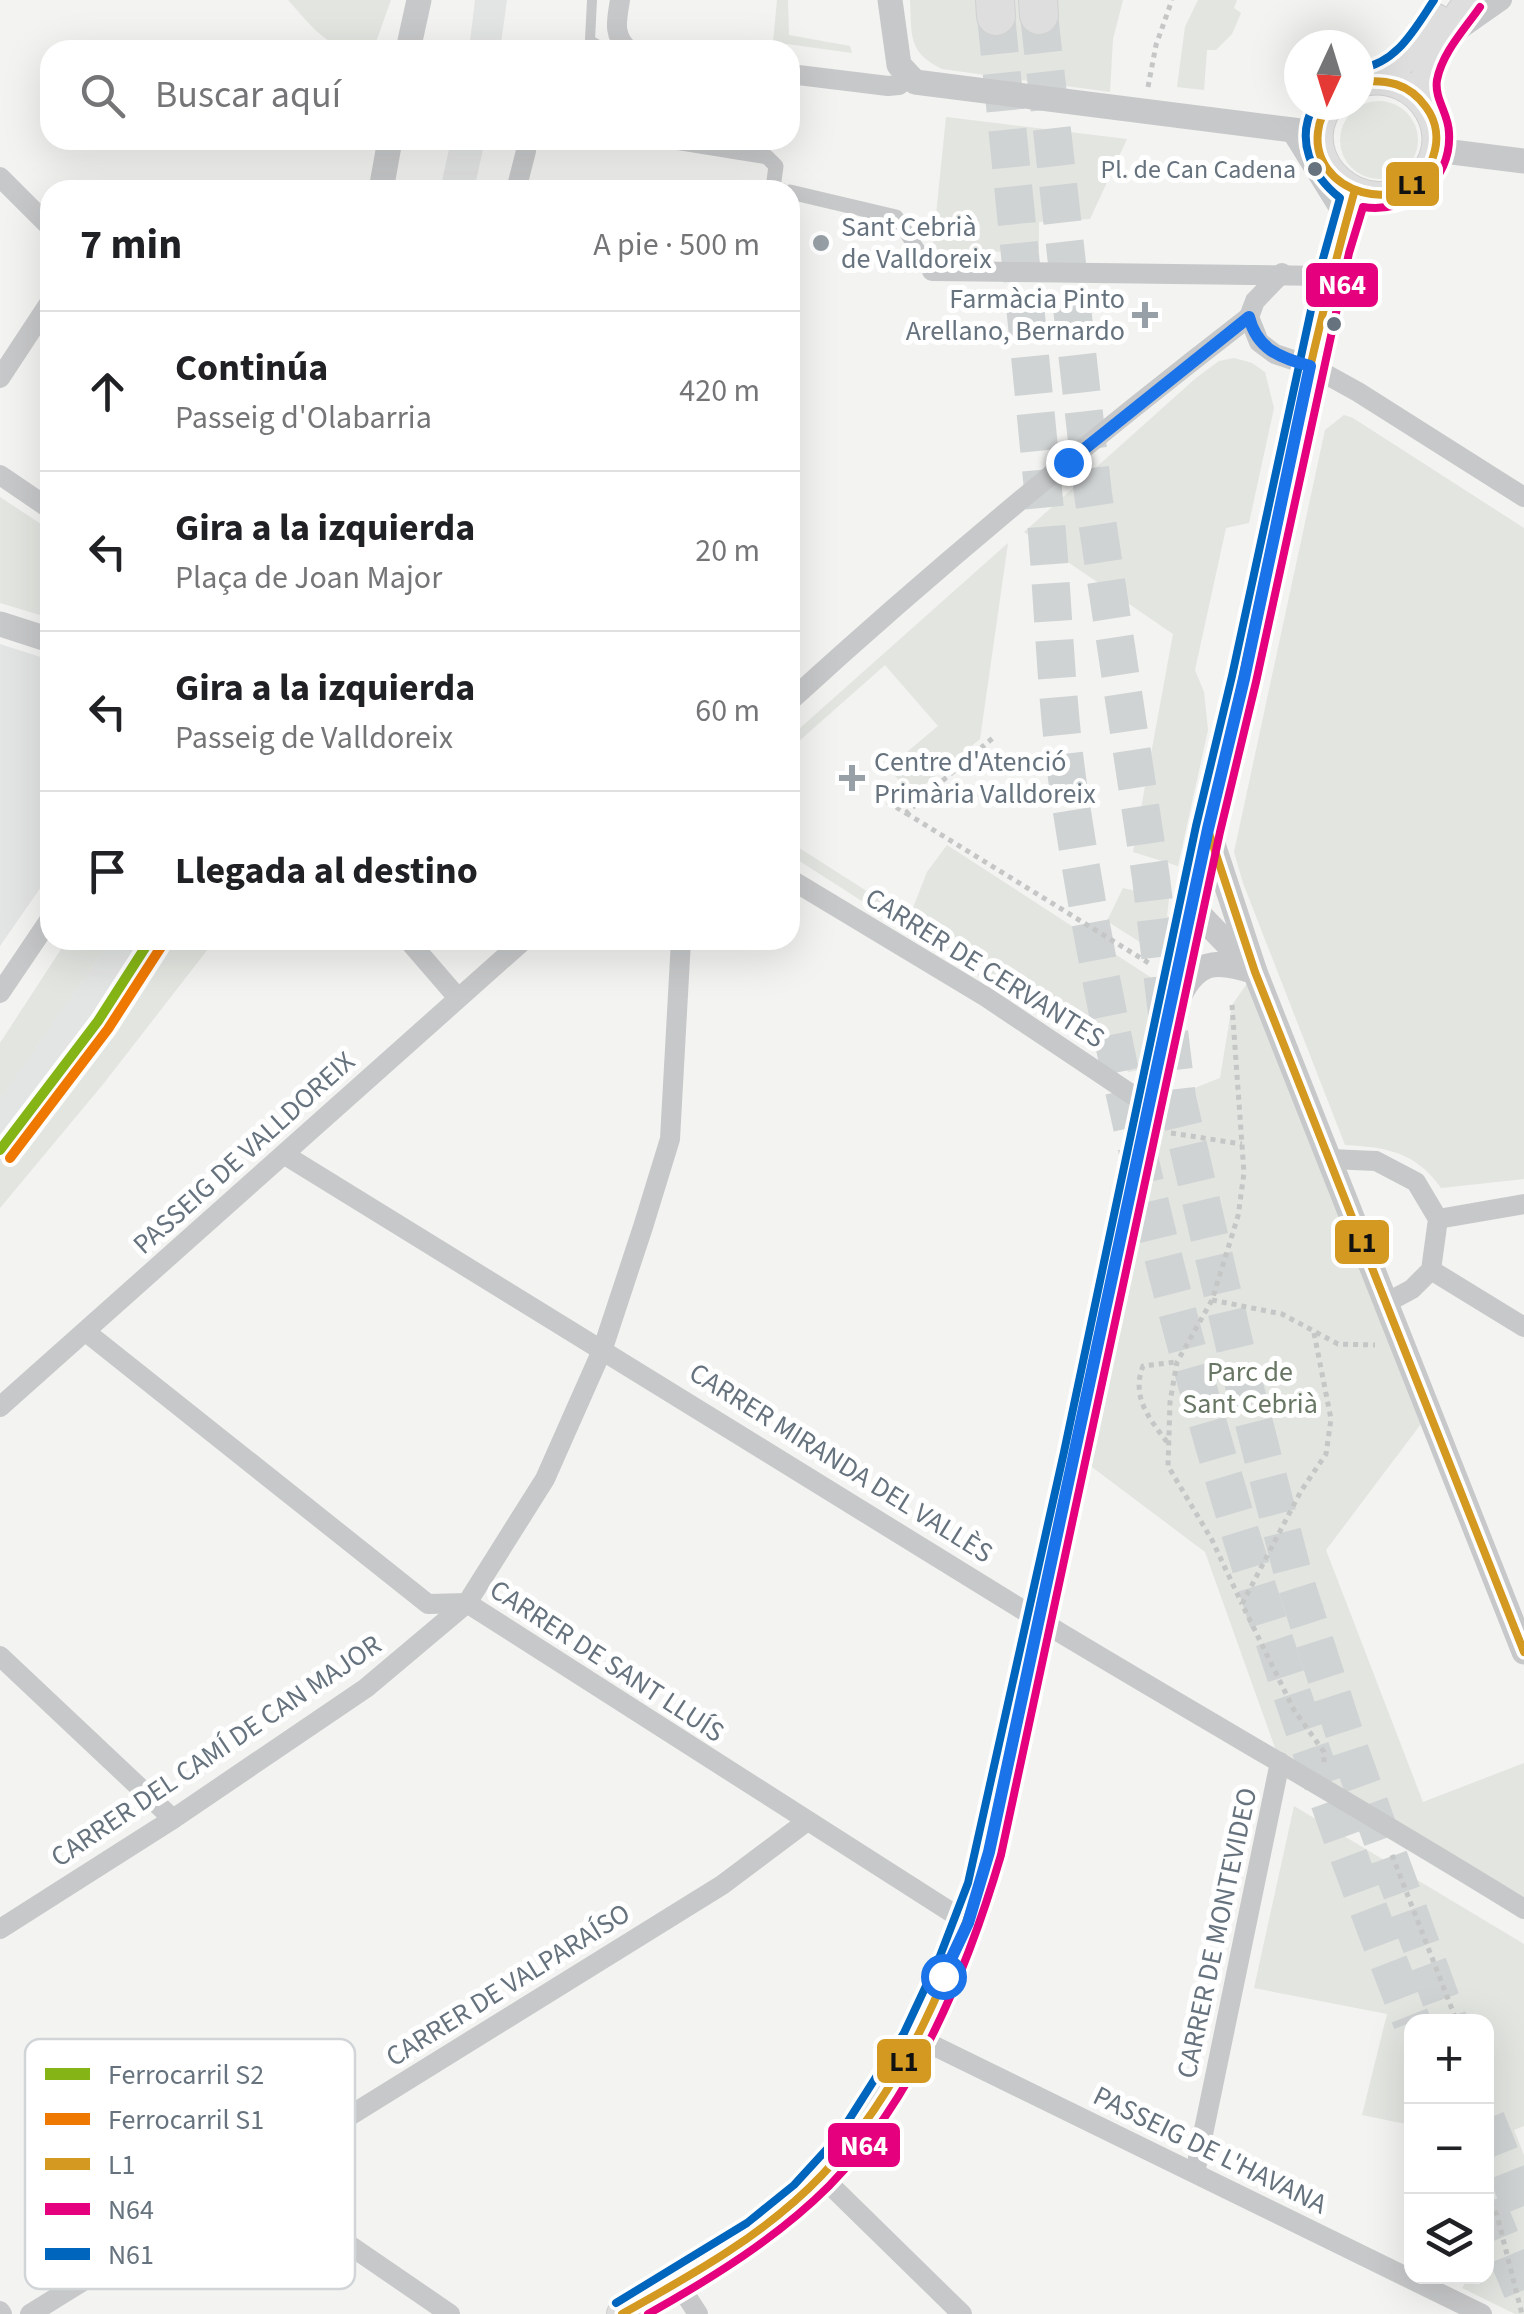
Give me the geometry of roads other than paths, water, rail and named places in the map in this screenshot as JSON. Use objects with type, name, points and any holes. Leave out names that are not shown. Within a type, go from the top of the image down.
[{"type":"main road","points":[[1374,77],[1410,54],[1448,0]]},
{"type":"main road","points":[[1423,98],[1426,71],[1470,0]]},
{"type":"main road","points":[[1322,120],[1324,166],[1335,181],[1368,197],[1404,192],[1418,182],[1430,167],[1437,130],[1423,98],[1410,88],[1374,81]]},
{"type":"main road","points":[[622,2314],[678,2283],[788,2206],[821,2176],[872,2112],[914,2036],[968,1923],[989,1852],[1310,366],[1354,193]]},
{"type":"street","points":[[410,40],[419,0]]},
{"type":"street","points":[[618,40],[620,0]]},
{"type":"street","points":[[890,0],[896,56],[908,77],[927,84],[1284,128],[1318,120]]},
{"type":"street","points":[[1441,42],[1502,0]]},
{"type":"street","points":[[800,75],[888,86],[899,85],[908,77]]},
{"type":"street","points":[[383,180],[388,150]]},
{"type":"street","points":[[724,150],[767,157],[776,166],[773,180]]},
{"type":"street","points":[[1436,150],[1524,161]]},
{"type":"street","points":[[519,180],[526,151]]},
{"type":"street","points":[[0,178],[40,217]]},
{"type":"street","points":[[800,194],[896,217],[932,271],[1331,276]]},
{"type":"street","points":[[800,692],[1068,462],[1249,317],[1255,302],[1282,273]]},
{"type":"street","points":[[0,378],[40,317]]},
{"type":"street","points":[[1249,317],[1259,342],[1275,354],[1310,366],[1358,392],[1524,497]]},
{"type":"street","points":[[0,475],[40,502]]},
{"type":"street","points":[[0,624],[40,637]]},
{"type":"street","points":[[1208,829],[1255,972],[1524,1652]]},
{"type":"street","name":"CARRER DE CERVANTES","points":[[800,885],[986,997],[1146,1117]]},
{"type":"street","points":[[1192,906],[1255,972]]},
{"type":"street","points":[[0,993],[40,934]]},
{"type":"street","points":[[417,950],[458,998]]},
{"type":"street","name":"PASSEIG DE VALLDOREIX","points":[[0,1407],[513,950]]},
{"type":"street","name":"CARRER DEL CAMÍ DE CAN MAJOR","points":[[0,1929],[174,1819],[366,1688],[466,1604],[544,1480],[603,1348],[670,1139],[680,950]]},
{"type":"street","points":[[1165,1029],[1184,985],[1206,966],[1232,964],[1255,972]]},
{"type":"street","name":"CARRER MIRANDA DEL VALLÈS","points":[[285,1155],[1039,1620],[1380,1819],[1524,1909]]},
{"type":"street","points":[[1330,1160],[1376,1161],[1416,1182],[1438,1219],[1431,1270],[1412,1289],[1388,1302]]},
{"type":"street","points":[[1438,1219],[1524,1204]]},
{"type":"street","points":[[1431,1270],[1524,1327]]},
{"type":"street","name":"CARRER DE SANT LLUÍS","points":[[86,1332],[428,1604],[466,1604],[968,1923]]},
{"type":"street","points":[[0,1656],[174,1819]]},
{"type":"street","name":"CARRER DE MONTEVIDEO","points":[[1195,2173],[1280,1762]]},
{"type":"street","name":"CARRER DE VALPARAÍSO","points":[[355,2113],[722,1885],[806,1822]]},
{"type":"street","name":"PASSEIG DE L'HAVANA","points":[[914,2036],[1482,2314]]},
{"type":"street","points":[[821,2176],[962,2314]]},
{"type":"street","points":[[355,2249],[450,2314]]},
{"type":"street","points":[[678,2283],[698,2314]]},
{"type":"street","name":"CARRER DE VALPARAÍSO","points":[[30,2314],[70,2289]]},
{"type":"lane","points":[[590,40],[592,0]]},
{"type":"lane","points":[[1284,128],[1344,225]]},
{"type":"tunnel","points":[[1039,15],[1093,494],[1151,878],[1177,1098],[1294,1578],[1351,1754],[1446,2014]]},
{"type":"tunnel","points":[[996,16],[1046,521],[1065,764],[1096,954],[1128,1110],[1165,1265],[1253,1573],[1302,1725],[1409,2014]]},
{"type":"tunnel","points":[[1494,2139],[1524,2214]]},
{"type":"tunnel","points":[[1494,2222],[1524,2295]]},
{"type":"rail line","name":"S2","points":[[0,1150],[98,1021],[144,950]]},
{"type":"rail line","name":"S1","points":[[10,1158],[108,1029],[159,950]]},
{"type":"place","name":"Pl. de Can Cadena","points":[[1315,169]]},
{"type":"place","name":"Sant Cebrià de Valldoreix","points":[[821,243]]},
{"type":"place","name":"Farmàcia Pinto Arellano, Bernardo","points":[[1145,315]]},
{"type":"place","name":"Centre d'Atenció Primària Valldoreix","points":[[852,778]]},
{"type":"park label","name":"Parc de Sant Cebrià","points":[[1250,1388]]}]
